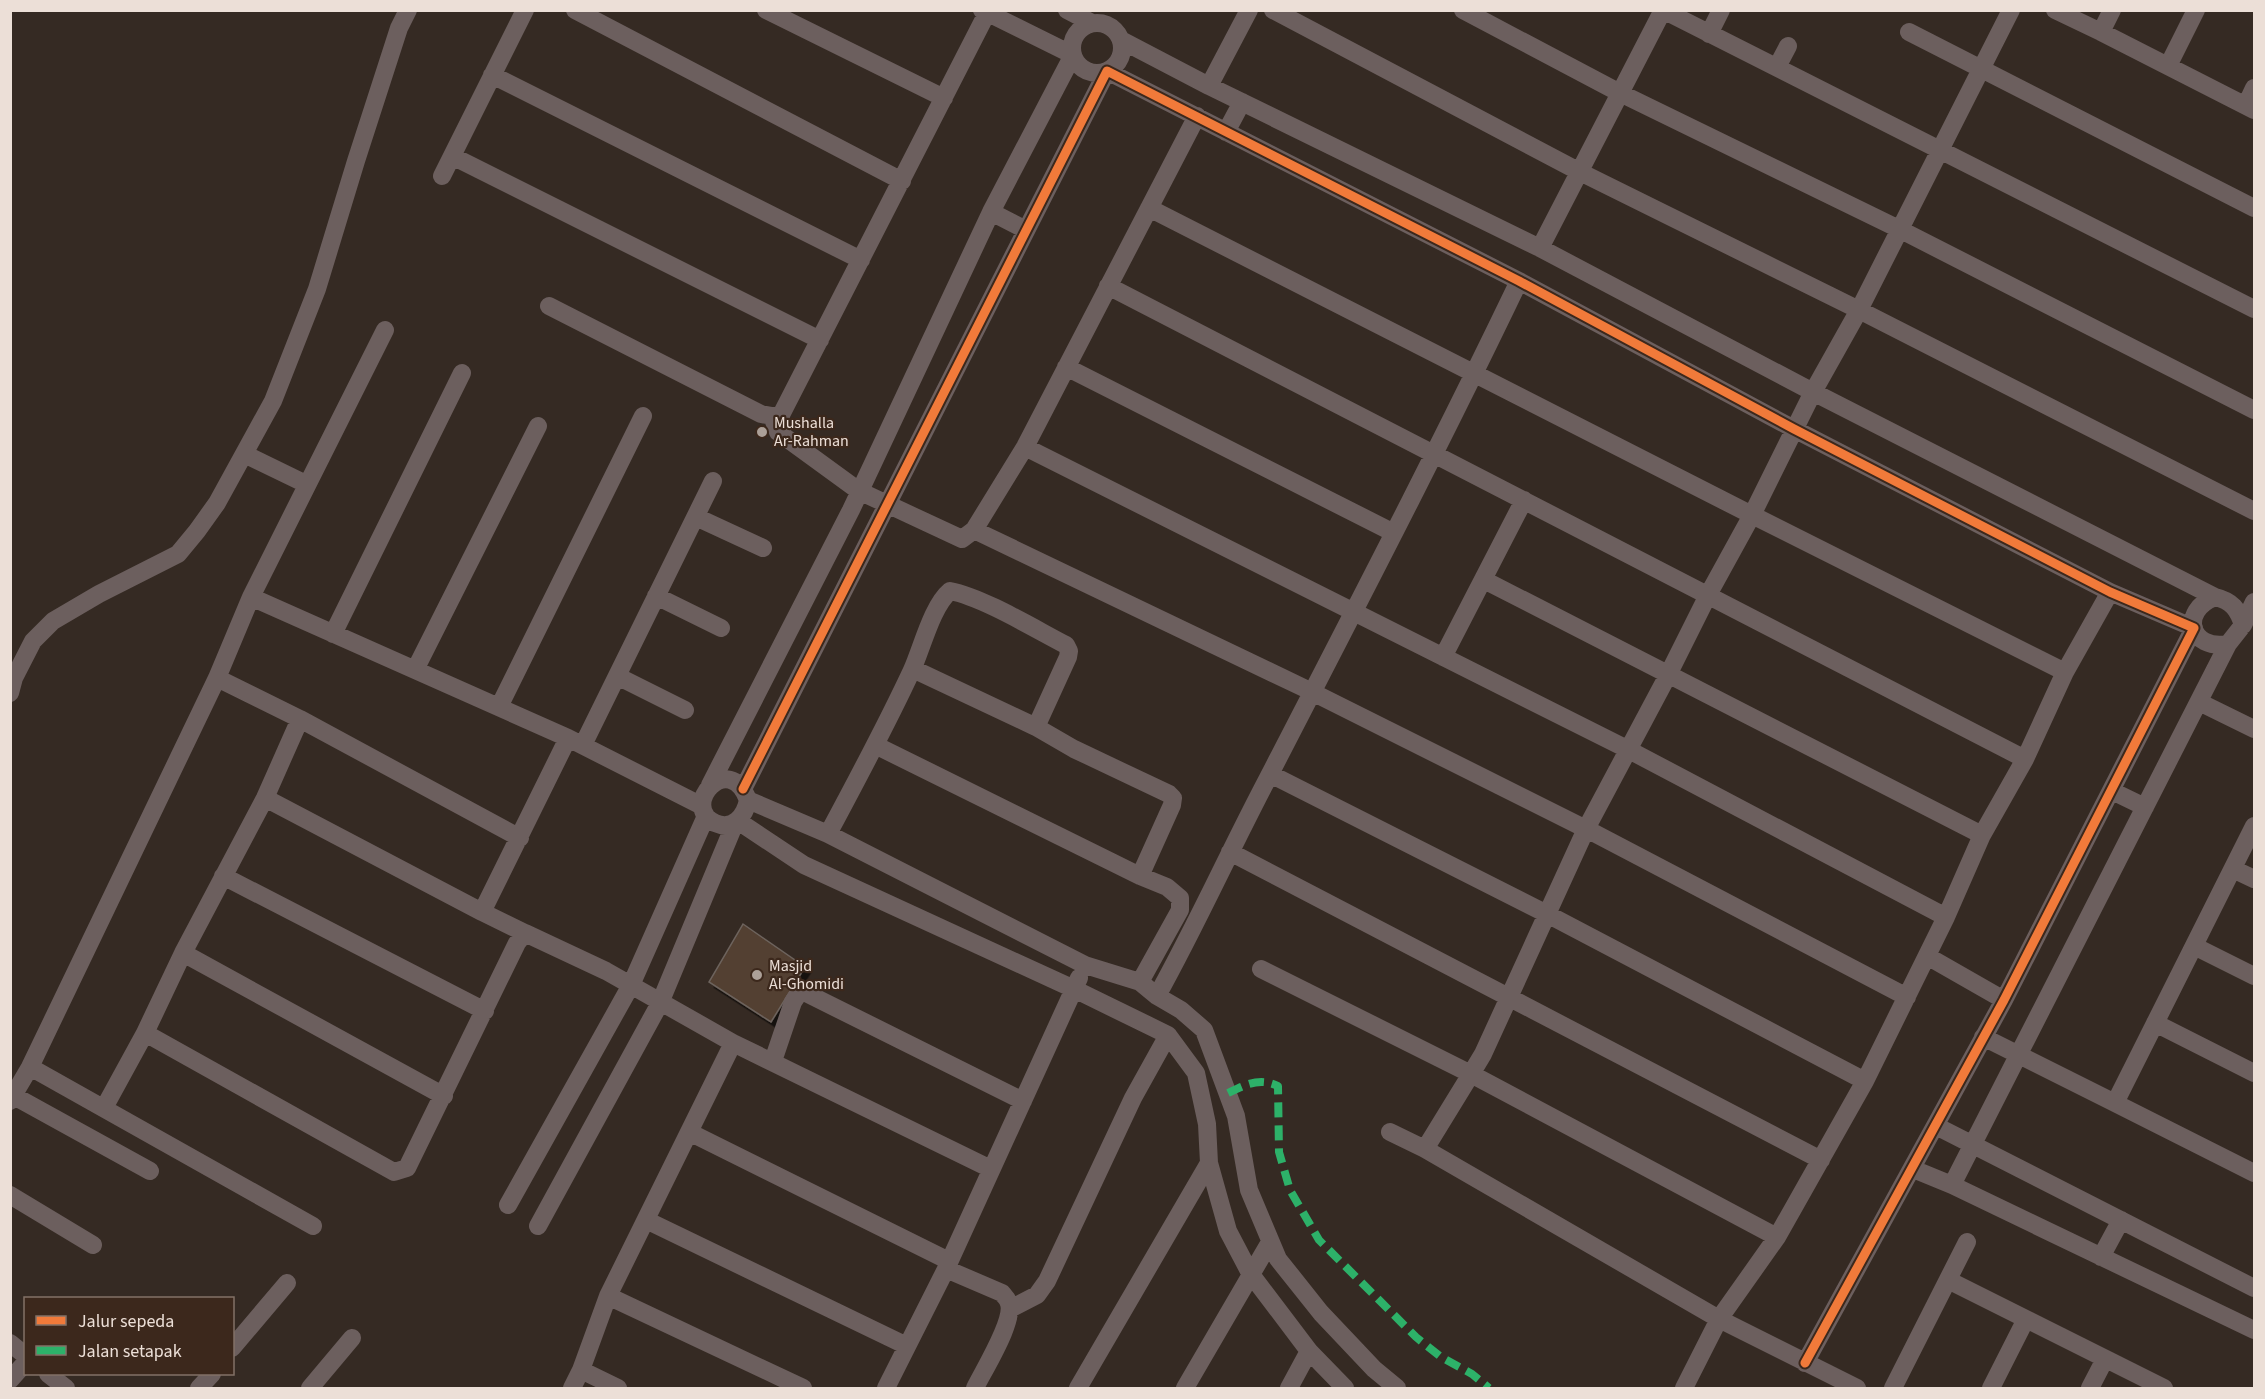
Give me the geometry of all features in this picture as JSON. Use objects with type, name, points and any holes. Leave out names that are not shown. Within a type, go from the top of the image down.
[{"type":"street","points":[[10,693],[33,641],[53,621],[178,554],[217,503],[273,400],[317,289],[399,28],[408,10]]},
{"type":"street","points":[[442,176],[525,10]]},
{"type":"street","points":[[575,10],[902,181]]},
{"type":"street","points":[[766,10],[944,98]]},
{"type":"street","points":[[1067,10],[1092,23],[1109,26],[1121,40],[1209,86],[1540,248],[1813,392],[2215,597],[2230,602],[2236,608],[2243,625]]},
{"type":"street","points":[[1209,86],[1249,10]]},
{"type":"street","points":[[1273,10],[1580,172],[1859,310],[2254,511]]},
{"type":"street","points":[[1463,10],[1620,93],[1899,230],[2254,410]]},
{"type":"street","points":[[1540,248],[1663,10],[2254,309]]},
{"type":"street","points":[[1709,34],[1721,10]]},
{"type":"street","points":[[1425,1149],[1483,1054],[1586,829],[1752,515],[1813,392],[1859,310],[2011,10]]},
{"type":"street","points":[[2055,10],[2250,107],[2254,88]]},
{"type":"street","points":[[2101,32],[2112,10]]},
{"type":"street","points":[[2168,66],[2196,10]]},
{"type":"street","points":[[549,306],[761,414],[781,415],[902,181],[985,12],[1073,55],[1081,67],[1089,71],[1107,71],[1519,280],[1794,429],[2110,592],[2194,628]]},
{"type":"street","points":[[508,1205],[632,985],[704,811],[703,795],[851,510],[991,212],[1073,55],[1074,41],[1078,33],[1092,23]]},
{"type":"street","points":[[1909,32],[2254,208]]},
{"type":"street","points":[[538,1226],[660,1002],[736,822],[745,812],[745,795],[1026,230],[1107,71],[1115,66],[1120,58],[1121,40]]},
{"type":"street","points":[[1777,67],[1788,46]]},
{"type":"street","points":[[492,75],[861,260]]},
{"type":"street","points":[[1226,132],[1242,102]]},
{"type":"street","points":[[772,416],[778,432],[859,491],[962,539],[974,530],[1025,447],[1197,116]]},
{"type":"street","points":[[452,156],[820,340]]},
{"type":"street","points":[[1149,208],[2065,672]]},
{"type":"street","points":[[991,212],[1026,230]]},
{"type":"street","points":[[1157,996],[1435,453],[1519,280]]},
{"type":"street","points":[[1108,286],[2025,759]]},
{"type":"street","points":[[150,1171],[12,1098],[30,1067],[217,678],[251,597],[306,484],[386,330]]},
{"type":"street","points":[[1066,367],[1394,533]]},
{"type":"street","points":[[333,634],[462,373]]},
{"type":"street","points":[[499,707],[644,416]]},
{"type":"street","points":[[415,670],[538,426]]},
{"type":"street","points":[[1025,447],[1629,750],[1946,917]]},
{"type":"street","points":[[244,454],[306,484]]},
{"type":"street","points":[[482,912],[520,838],[575,741],[617,676],[713,481]]},
{"type":"street","points":[[1443,657],[1524,500]]},
{"type":"street","points":[[696,517],[763,548]]},
{"type":"street","points":[[974,530],[1313,692],[1586,829],[1908,997]]},
{"type":"street","points":[[1484,580],[1982,835]]},
{"type":"street","points":[[828,834],[912,669],[937,609],[944,596],[950,591],[999,611],[1066,645],[1069,651],[1068,657],[1036,727]]},
{"type":"street","points":[[1684,1389],[1719,1319],[1777,1237],[1865,1082],[1946,917],[1982,835],[2025,759],[2065,672],[2110,592]]},
{"type":"street","points":[[656,596],[721,627]]},
{"type":"street","points":[[251,597],[575,741],[704,811],[714,823],[725,825],[736,822],[804,865],[1074,989],[1168,1035],[1196,1073],[1207,1124],[1209,1163],[1228,1231],[1250,1274],[1309,1351],[1345,1389]]},
{"type":"street","points":[[2215,597],[2200,605],[2193,620],[2194,628],[2197,636],[2211,645],[2228,644]]},
{"type":"street","points":[[1952,1185],[2228,644],[2243,625],[2254,602]]},
{"type":"street","points":[[1805,1363],[2004,1000],[2194,628]]},
{"type":"street","points":[[912,669],[1036,727],[1074,749],[1169,794],[1173,798],[1172,805],[1140,876]]},
{"type":"street","points":[[617,676],[685,710]]},
{"type":"street","points":[[217,678],[300,719],[520,838]]},
{"type":"street","points":[[2199,702],[2254,729]]},
{"type":"street","points":[[104,1108],[145,1033],[183,953],[265,798],[300,719]]},
{"type":"street","points":[[875,745],[1140,876],[1167,887],[1180,897],[1181,904],[1140,982]]},
{"type":"street","points":[[1270,774],[1547,914],[1865,1082]]},
{"type":"street","points":[[710,785],[721,780],[734,781],[745,795],[828,834],[1085,965],[1140,982],[1157,996],[1181,1010],[1204,1030],[1236,1116],[1249,1190],[1278,1258],[1322,1313],[1374,1369],[1397,1389]]},
{"type":"street","points":[[2112,791],[2145,807]]},
{"type":"street","points":[[265,798],[482,912],[632,985],[733,1043],[991,1169]]},
{"type":"street","points":[[2115,1103],[2254,826]]},
{"type":"street","points":[[1230,852],[1821,1160]]},
{"type":"street","points":[[2233,869],[2254,879]]},
{"type":"street","points":[[223,876],[484,1011]]},
{"type":"street","points":[[658,924],[687,937]]},
{"type":"street","points":[[145,1033],[394,1172],[407,1168],[517,943],[525,933]]},
{"type":"street","points":[[2194,946],[2254,976]]},
{"type":"street","points":[[183,953],[444,1096]]},
{"type":"street","points":[[1927,956],[2004,1000]]},
{"type":"street","points":[[886,1389],[948,1265],[1085,965]]},
{"type":"street","points":[[1261,969],[1471,1074],[1777,1237]]},
{"type":"street","points":[[773,1061],[793,1002],[797,995],[804,992],[1023,1101]]},
{"type":"street","points":[[2156,1023],[2254,1073]]},
{"type":"street","points":[[1010,1309],[1037,1295],[1047,1281],[1133,1098],[1168,1035]]},
{"type":"street","points":[[1983,1037],[2254,1173]]},
{"type":"street","points":[[572,1389],[608,1296],[733,1043]]},
{"type":"street","points":[[30,1067],[313,1226]]},
{"type":"street","points":[[1936,1126],[2254,1288]]},
{"type":"street","points":[[689,1132],[1002,1293],[1009,1301],[1007,1324],[975,1389]]},
{"type":"street","points":[[1390,1132],[1425,1149],[1719,1319],[1857,1389]]},
{"type":"street","points":[[1078,1389],[1209,1163]]},
{"type":"street","points":[[1913,1169],[1952,1185],[2254,1330]]},
{"type":"street","points":[[10,1195],[93,1245]]},
{"type":"street","points":[[646,1220],[907,1346]]},
{"type":"street","points":[[2101,1257],[2121,1220]]},
{"type":"street","points":[[1185,1389],[1270,1242]]},
{"type":"street","points":[[1893,1389],[1967,1242]]},
{"type":"street","points":[[1948,1280],[2164,1389]]},
{"type":"street","points":[[234,1346],[287,1283]]},
{"type":"street","points":[[608,1296],[803,1389]]},
{"type":"street","points":[[1991,1389],[2026,1319]]},
{"type":"street","points":[[310,1389],[352,1338]]},
{"type":"street","points":[[10,1343],[24,1354]]},
{"type":"street","points":[[1289,1389],[1309,1351]]},
{"type":"street","points":[[2090,1389],[2105,1359]]},
{"type":"street","points":[[10,1380],[24,1364]]},
{"type":"street","points":[[581,1370],[618,1389]]},
{"type":"street","points":[[49,1375],[66,1389]]},
{"type":"street","points":[[199,1389],[211,1375]]},
{"type":"building","name":"Masjid Al-Ghomidi","points":[[743,924],[805,967],[771,1022],[709,982]]},
{"type":"marked path","points":[[1228,1093],[1258,1082],[1278,1086],[1279,1152],[1290,1190],[1319,1240],[1416,1337],[1441,1357],[1472,1374],[1489,1388]]},
{"type":"cycle path","points":[[743,789],[1107,71],[1519,281],[1794,429],[2110,592],[2194,628],[2004,1000],[1805,1363]]},
{"type":"place","name":"Mushalla Ar-Rahman","points":[[762,432]]},
{"type":"place","name":"Masjid Al-Ghomidi","points":[[757,975]]}]
